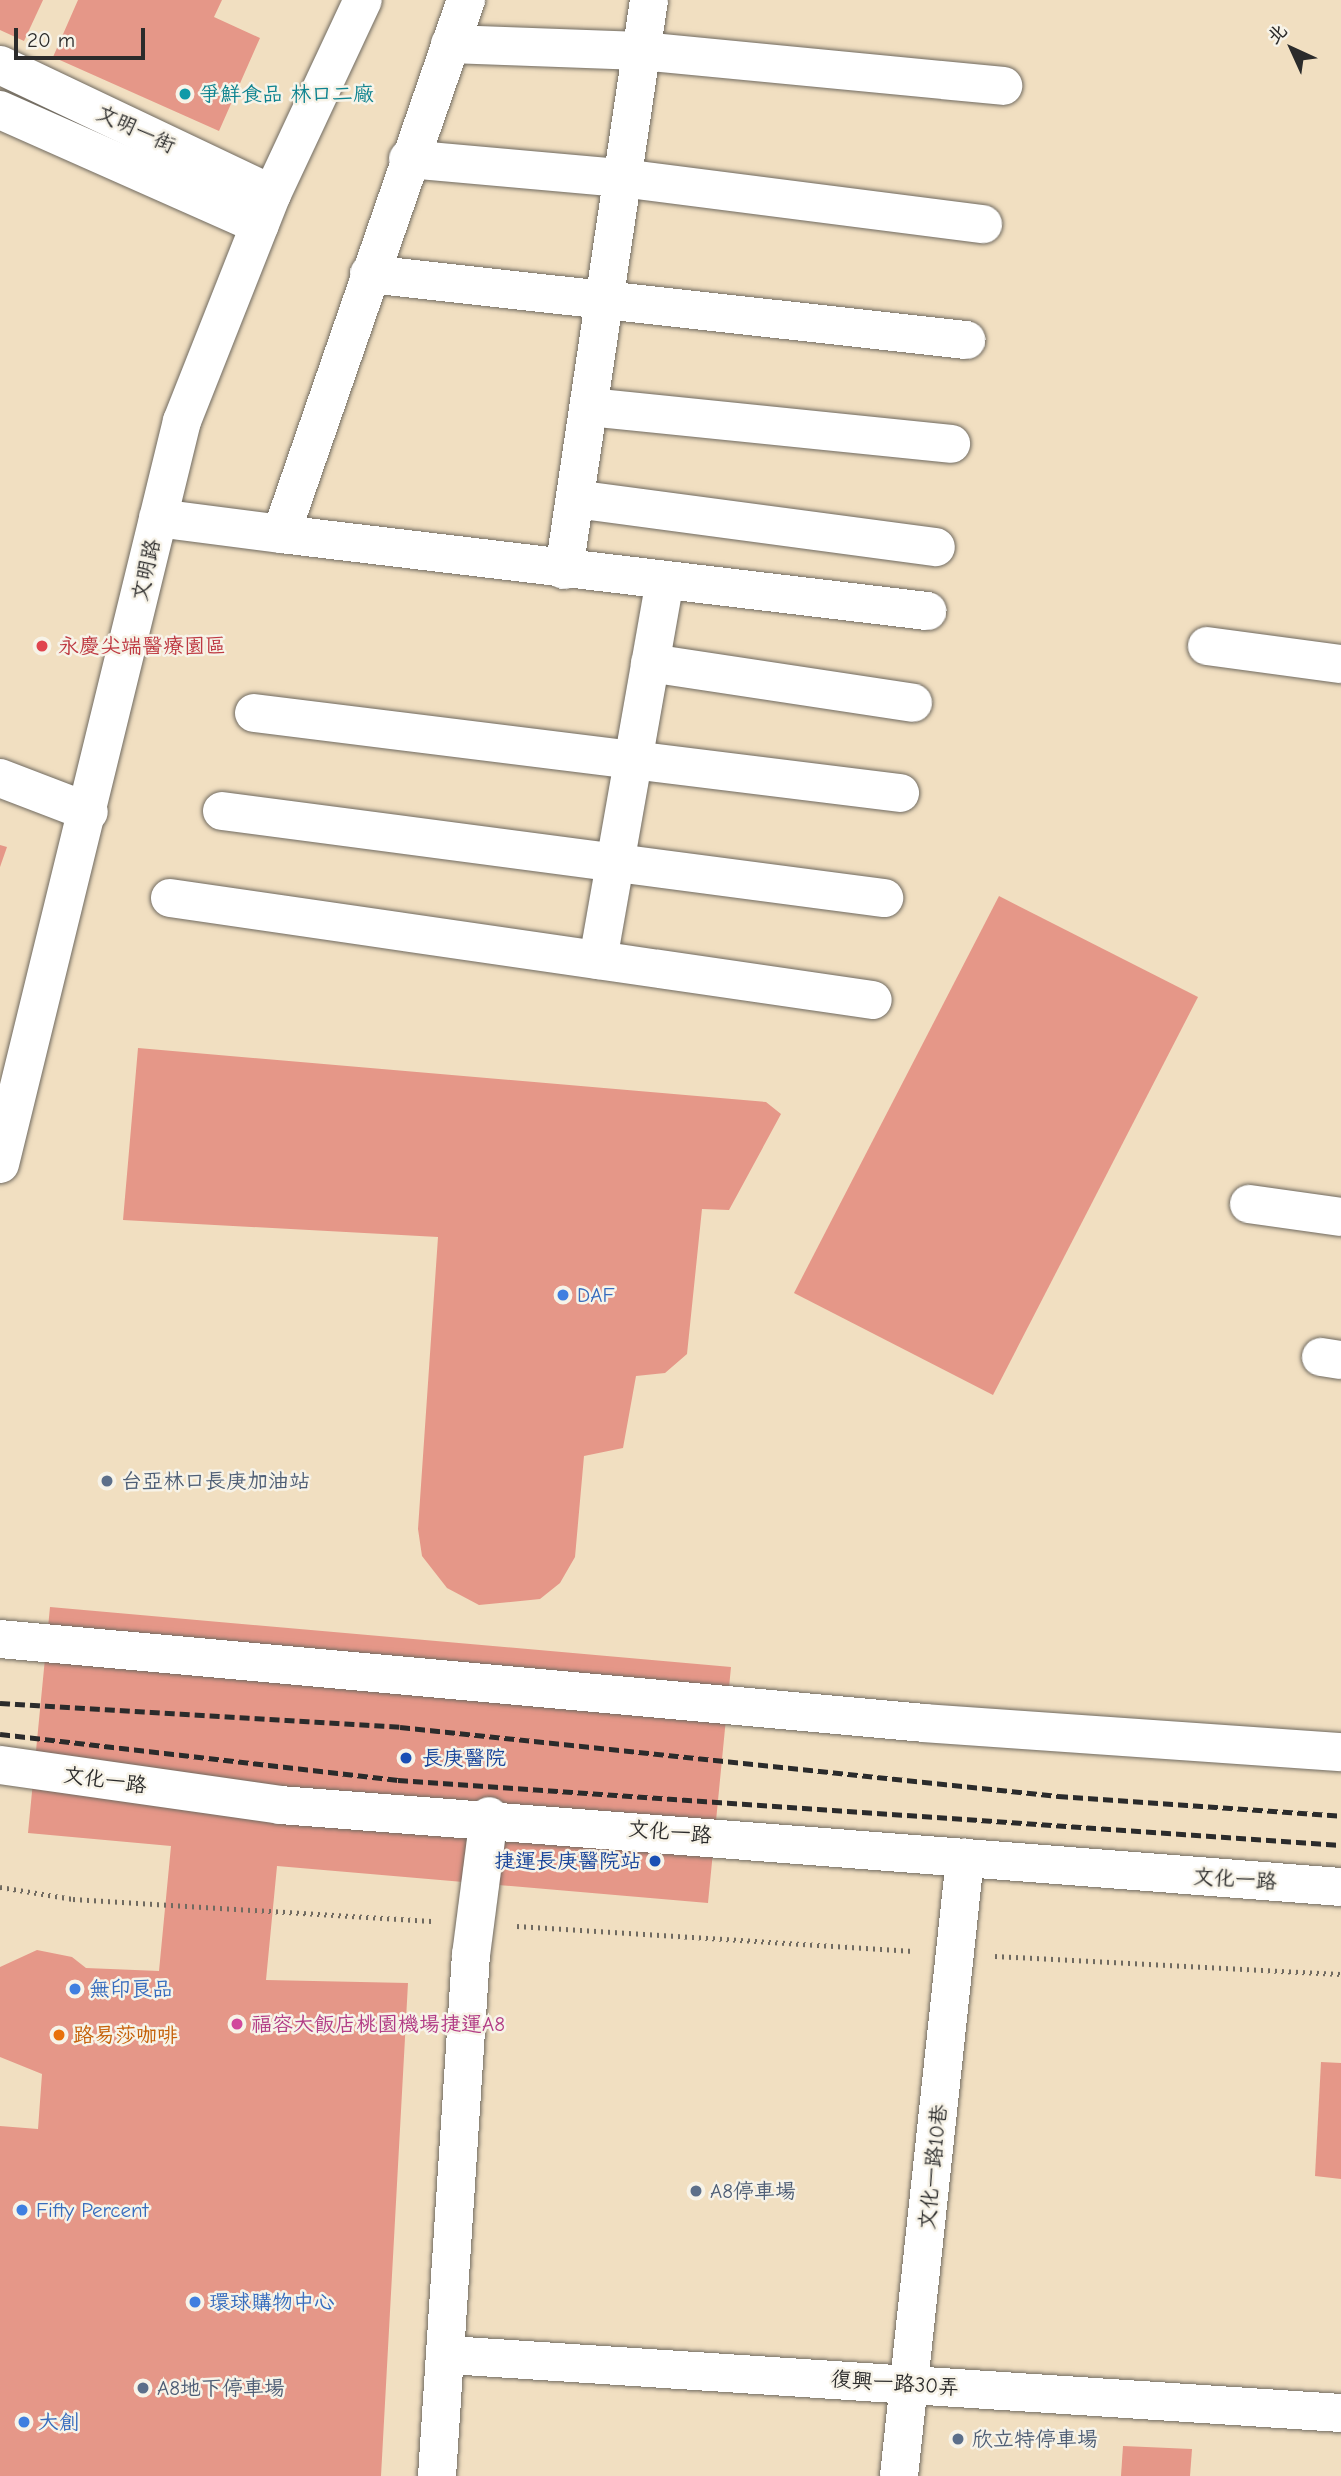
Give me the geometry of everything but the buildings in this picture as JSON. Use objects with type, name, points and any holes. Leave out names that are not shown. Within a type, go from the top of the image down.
[{"type":"street","name":"文明路","points":[[0,1164],[89,812],[182,421],[266,209],[363,0]]},
{"type":"street","points":[[281,534],[408,159],[466,0]]},
{"type":"street","points":[[564,570],[649,0]]},
{"type":"street","points":[[450,44],[641,51],[1003,86]]},
{"type":"street","name":"文明一街","points":[[0,65],[266,209]]},
{"type":"street","points":[[0,110],[266,209]]},
{"type":"street","points":[[408,159],[622,178],[983,224]]},
{"type":"street","points":[[369,274],[605,297],[966,340]]},
{"type":"street","points":[[589,407],[951,444]]},
{"type":"street","points":[[575,499],[936,547]]},
{"type":"street","points":[[158,518],[564,570],[927,611]]},
{"type":"street","points":[[598,960],[665,581]]},
{"type":"street","points":[[1208,646],[1341,664]]},
{"type":"street","points":[[650,663],[913,703]]},
{"type":"street","points":[[254,713],[900,793]]},
{"type":"street","points":[[0,778],[89,812]]},
{"type":"street","points":[[222,811],[884,898]]},
{"type":"street","points":[[170,898],[873,1000]]},
{"type":"street","points":[[1249,1204],[1341,1217]]},
{"type":"street","points":[[0,1639],[924,1723],[1341,1752]]},
{"type":"street","name":"文化一路","points":[[0,1765],[280,1805],[489,1816],[965,1858],[1341,1887]]},
{"type":"street","points":[[437,2476],[449,2355],[477,1924],[489,1816]]},
{"type":"street","name":"文化一路10巷","points":[[899,2476],[965,1858]]},
{"type":"street","name":"復興一路30弄","points":[[449,2355],[1341,2413]]},
{"type":"path","points":[[0,1887],[73,1899],[1341,1974]]},
{"type":"railway","points":[[0,1703],[400,1727],[1058,1796],[1341,1816]]},
{"type":"railway","points":[[0,1734],[398,1780],[1341,1845]]},
{"type":"place","name":"爭鮮食品 林口二廠","points":[[185,94]]},
{"type":"place","name":"永慶尖端醫療園區","points":[[42,646]]},
{"type":"place","name":"DAF","points":[[563,1295]]},
{"type":"place","name":"台亞林口長庚加油站","points":[[107,1481]]},
{"type":"place","name":"長庚醫院","points":[[406,1758]]},
{"type":"place","name":"捷運長庚醫院站","points":[[655,1861]]},
{"type":"place","name":"無印良品","points":[[75,1989]]},
{"type":"place","name":"福容大飯店桃園機場捷運A8","points":[[237,2024]]},
{"type":"place","name":"路易莎咖啡","points":[[59,2035]]},
{"type":"place","name":"A8停車場","points":[[696,2191]]},
{"type":"place","name":"Fifty Percent","points":[[22,2210]]},
{"type":"place","name":"環球購物中心","points":[[195,2302]]},
{"type":"place","name":"A8地下停車場","points":[[143,2388]]},
{"type":"place","name":"大創","points":[[24,2422]]},
{"type":"place","name":"欣立特停車場","points":[[958,2439]]}]
